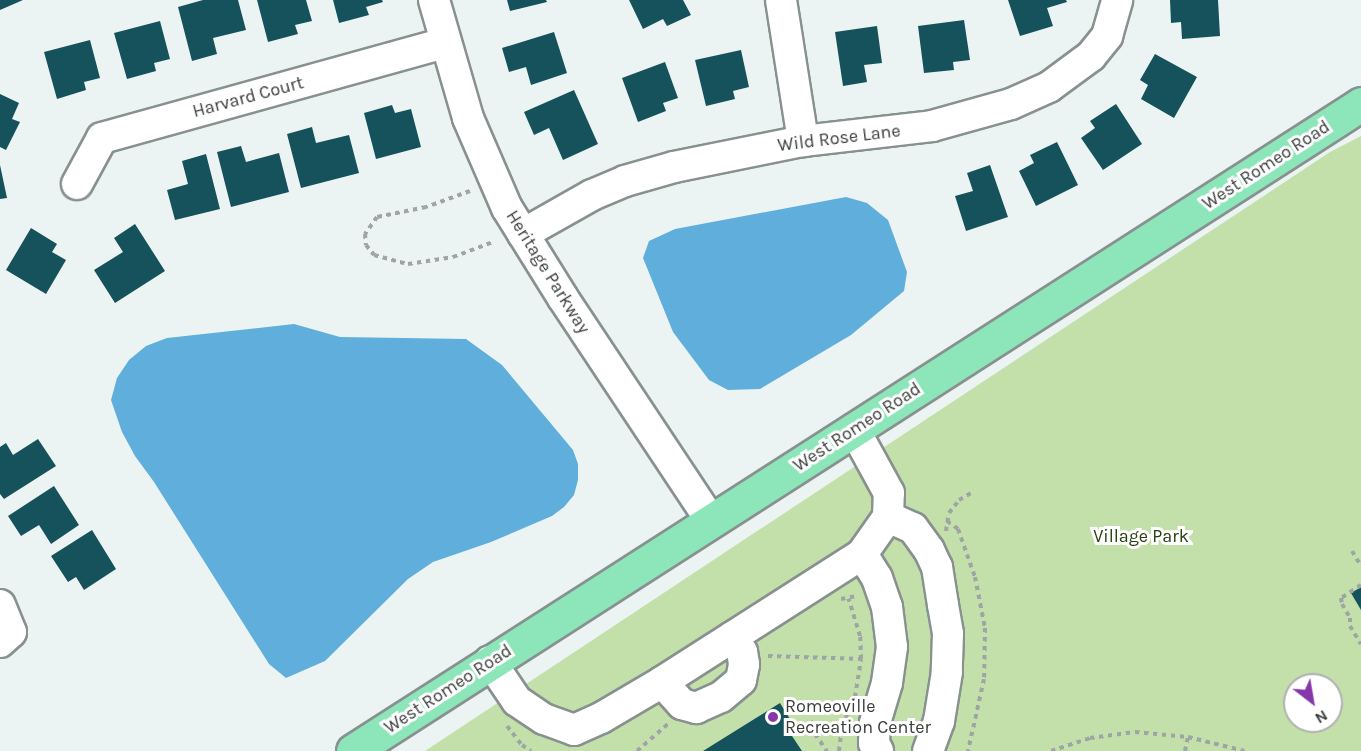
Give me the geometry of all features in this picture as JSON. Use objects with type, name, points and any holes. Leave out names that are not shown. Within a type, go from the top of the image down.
[{"type":"main road","name":"West Romeo Road","points":[[353,751],[1361,104]]},
{"type":"street","name":"Heritage Parkway","points":[[434,0],[468,118],[496,186],[523,234],[711,521]]},
{"type":"street","points":[[781,0],[803,141]]},
{"type":"street","name":"Wild Rose Lane","points":[[523,234],[592,195],[625,182],[702,159],[803,141],[932,126],[1011,104],[1049,87],[1091,56],[1107,36],[1117,0]]},
{"type":"street","name":"Harvard Court","points":[[77,184],[102,138],[446,43]]},
{"type":"street","points":[[490,661],[517,701],[574,740],[602,718],[862,554],[888,517],[889,493],[854,429]]},
{"type":"street","points":[[888,517],[913,528],[928,550],[937,567],[944,605],[948,634],[947,672],[939,721],[928,751]]},
{"type":"street","points":[[862,554],[877,578],[887,607],[892,646],[887,683],[875,723],[874,742],[878,751]]},
{"type":"street","points":[[662,682],[682,704],[696,708],[721,697],[741,680],[744,664],[742,652],[732,637]]},
{"type":"path","points":[[470,191],[426,207],[377,217],[370,223],[365,234],[366,245],[374,255],[408,264],[453,257],[493,242]]},
{"type":"path","points":[[971,493],[954,506],[947,521],[958,529],[975,577],[985,628],[984,679],[968,750],[974,751]]},
{"type":"path","points":[[1352,551],[1361,566]]},
{"type":"path","points":[[1361,585],[1341,598],[1350,618],[1350,626],[1361,644]]},
{"type":"path","points":[[838,751],[842,726],[855,697],[861,659],[860,636],[849,599]]},
{"type":"path","points":[[759,656],[861,659]]},
{"type":"path","points":[[1051,751],[1090,738],[1135,732],[1188,737],[1221,743],[1244,751]]},
{"type":"path","points":[[815,734],[827,751]]},
{"type":"path","points":[[1185,751],[1188,737]]},
{"type":"path","points":[[1221,743],[1223,751]]},
{"type":"green space","name":"Village Park","points":[[1361,136],[1361,751],[425,751],[1330,152]]},
{"type":"water","points":[[846,197],[867,203],[888,220],[907,272],[904,291],[851,335],[760,389],[728,390],[709,380],[673,332],[643,258],[649,241],[675,229]]},
{"type":"water","points":[[294,324],[340,337],[466,339],[502,365],[573,450],[578,464],[578,480],[574,495],[552,516],[491,542],[433,562],[408,579],[325,661],[286,678],[269,664],[154,482],[135,456],[122,432],[111,400],[117,378],[129,360],[146,346],[167,338]]},
{"type":"building","points":[[0,0],[23,0],[0,10]]},
{"type":"building","points":[[203,0],[238,0],[246,30],[213,38],[217,54],[192,61],[178,7]]},
{"type":"building","points":[[257,0],[306,0],[312,21],[295,25],[298,34],[268,42]]},
{"type":"building","points":[[333,0],[382,0],[383,2],[366,7],[369,15],[339,23]]},
{"type":"building","points":[[507,0],[546,0],[547,2],[510,11]]},
{"type":"building","points":[[629,0],[683,0],[691,15],[667,26],[663,19],[643,29]]},
{"type":"building","points":[[1008,0],[1066,0],[1067,2],[1047,8],[1053,26],[1020,36]]},
{"type":"building","points":[[1170,0],[1218,0],[1220,36],[1182,39],[1181,22],[1171,23]]},
{"type":"building","points":[[964,20],[970,60],[953,62],[954,70],[924,73],[918,26]]},
{"type":"building","points":[[160,21],[170,59],[154,63],[156,71],[127,79],[114,33]]},
{"type":"building","points":[[877,26],[882,63],[864,65],[867,82],[843,86],[835,32]]},
{"type":"building","points":[[554,32],[567,73],[531,85],[526,67],[509,72],[502,48]]},
{"type":"building","points":[[90,40],[100,78],[84,82],[86,90],[57,99],[44,52]]},
{"type":"building","points":[[741,50],[749,87],[733,91],[735,99],[706,106],[695,60]]},
{"type":"building","points":[[1155,54],[1197,77],[1174,118],[1141,99],[1148,85],[1140,80]]},
{"type":"building","points":[[665,62],[678,98],[663,103],[666,111],[638,122],[622,78]]},
{"type":"building","points":[[574,90],[598,144],[563,160],[549,128],[534,135],[524,112]]},
{"type":"building","points":[[0,94],[19,103],[12,119],[20,122],[6,150],[0,147]]},
{"type":"building","points":[[1116,104],[1142,144],[1103,170],[1081,138],[1095,128],[1090,121]]},
{"type":"building","points":[[392,105],[395,113],[411,109],[421,147],[376,159],[364,113]]},
{"type":"building","points":[[312,127],[316,143],[349,135],[359,173],[301,188],[287,134]]},
{"type":"building","points":[[1057,142],[1078,185],[1036,206],[1019,171],[1034,163],[1030,155]]},
{"type":"building","points":[[241,146],[246,162],[279,153],[289,192],[231,207],[217,152]]},
{"type":"building","points":[[206,154],[220,209],[175,220],[167,190],[188,184],[182,161]]},
{"type":"building","points":[[0,165],[7,198],[0,199]]},
{"type":"building","points":[[990,165],[1008,217],[966,231],[955,196],[973,191],[967,173]]},
{"type":"building","points":[[135,224],[165,271],[115,303],[94,270],[123,252],[114,238]]},
{"type":"building","points":[[31,228],[57,244],[52,252],[66,260],[46,294],[6,270]]},
{"type":"building","points":[[38,439],[56,466],[4,499],[0,494],[0,447],[6,443],[13,455]]},
{"type":"building","points":[[54,486],[79,525],[51,544],[39,525],[21,536],[8,516]]},
{"type":"building","points":[[92,530],[116,569],[84,590],[76,577],[68,582],[51,556]]},
{"type":"building","points":[[1361,587],[1361,610],[1351,593]]},
{"type":"building","name":"Romeoville Recreation Center","points":[[780,703],[798,732],[792,736],[802,751],[703,751]]},
{"type":"place","name":"Romeoville Recreation Center","points":[[773,717]]}]
